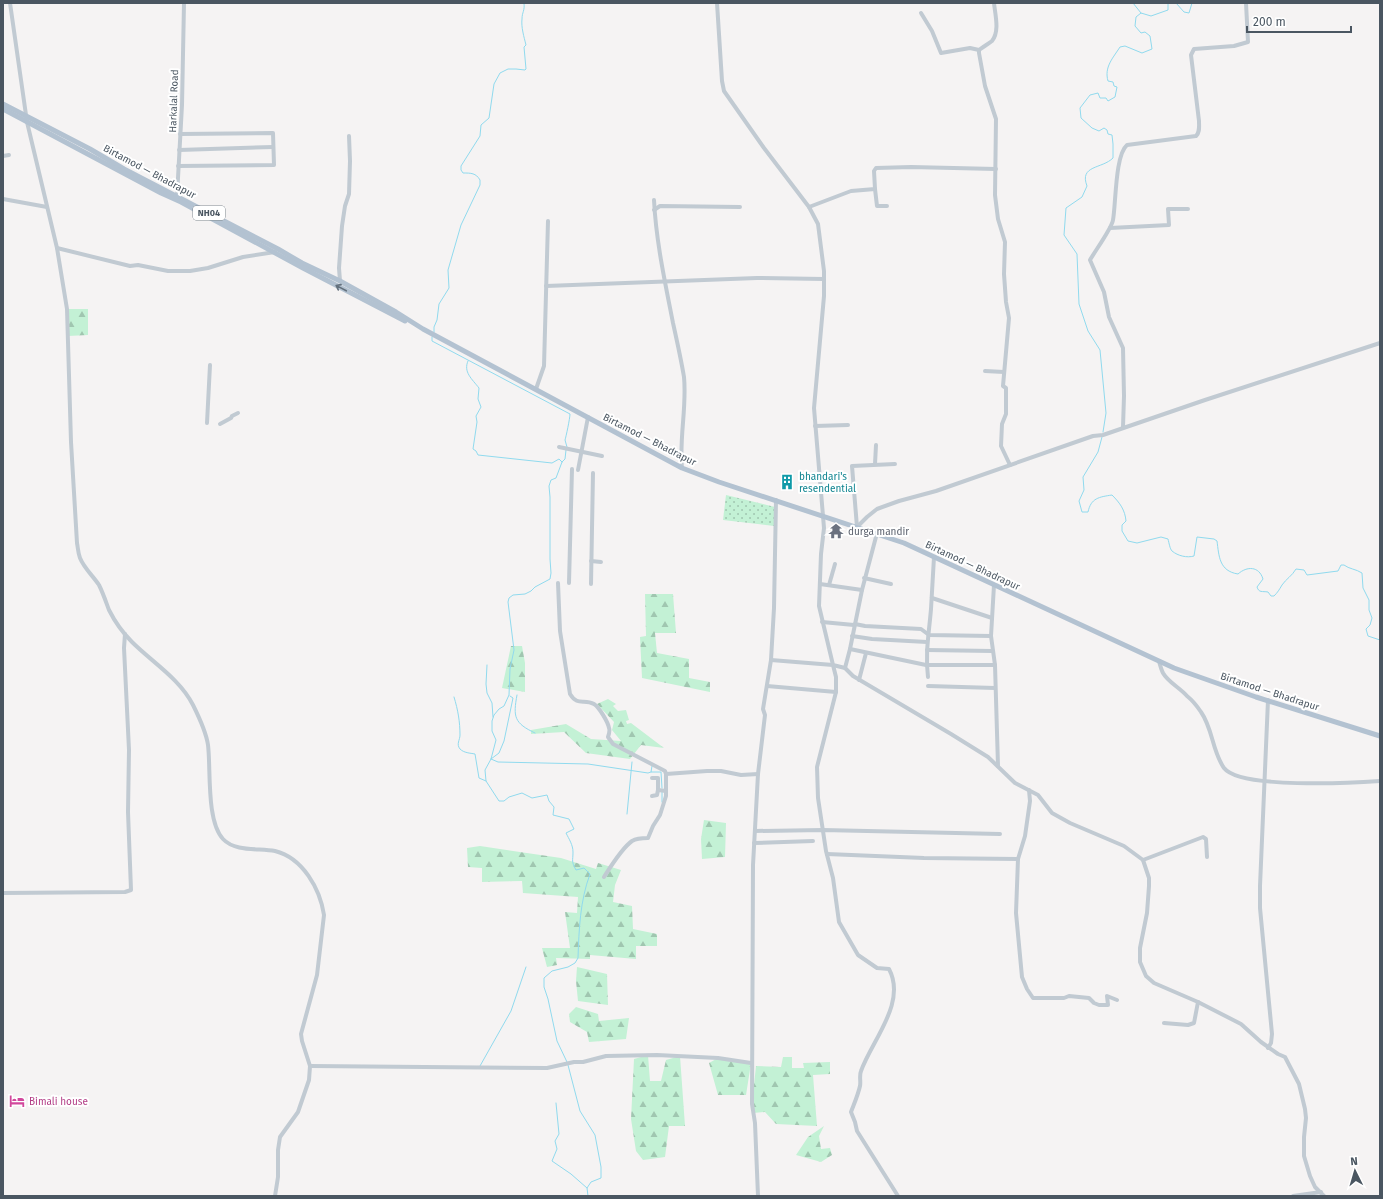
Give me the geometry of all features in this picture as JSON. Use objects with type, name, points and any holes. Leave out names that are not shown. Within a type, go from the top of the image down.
[{"type":"main road","name":"Birtamod — Bhadrapur","points":[[3,104],[27,119]]},
{"type":"main road","name":"Birtamod — Bhadrapur","points":[[3,109],[90,149],[124,170],[397,317],[414,324]]},
{"type":"main road","name":"Birtamod — Bhadrapur","points":[[276,251],[340,281],[396,312],[432,335],[682,468],[904,543],[1174,668],[1380,736]]},
{"type":"street","points":[[10,3],[27,119],[57,248],[67,309],[71,442],[77,543],[80,558],[99,586],[109,610],[124,634],[167,674],[192,704],[203,727],[207,742],[209,760],[209,792],[213,817],[222,838],[237,846],[276,851],[285,855],[296,863],[314,884],[323,906],[324,915],[317,975],[301,1034],[310,1066],[308,1080],[298,1112],[280,1137],[278,1150],[278,1178],[275,1196]]},
{"type":"street","name":"Harkalal Road","points":[[176,198],[180,134],[184,3]]},
{"type":"street","points":[[717,3],[722,81],[724,91],[764,148],[809,207],[818,224],[824,279],[814,408],[824,516],[819,606],[836,677],[836,692],[817,767],[818,798],[822,830],[833,878],[839,922],[858,955],[877,968],[889,969],[894,984],[891,1010],[860,1073],[860,1087],[851,1112],[857,1131],[898,1196]]},
{"type":"street","points":[[979,50],[992,40],[995,34],[996,22],[994,3]]},
{"type":"street","points":[[1124,427],[1123,348],[1109,317],[1104,292],[1090,260],[1113,222],[1119,165],[1124,147],[1127,145],[1196,136],[1198,134],[1199,121],[1191,54],[1194,49],[1234,46],[1248,42],[1246,3]]},
{"type":"street","points":[[921,13],[932,31],[941,53],[970,48],[979,50]]},
{"type":"street","points":[[979,50],[985,86],[996,119],[995,195],[998,219],[1005,242],[1004,274],[1009,318],[1003,386],[1006,388],[1007,402],[1006,414],[1002,424],[1001,446],[1010,465]]},
{"type":"street","points":[[178,166],[274,166],[273,133],[180,134]]},
{"type":"street","points":[[340,281],[339,263],[342,226],[345,206],[349,194],[349,136]]},
{"type":"street","points":[[179,150],[274,147]]},
{"type":"street","points":[[3,156],[10,155]]},
{"type":"street","points":[[886,206],[877,206],[874,171],[876,168],[911,167],[996,169]]},
{"type":"street","points":[[809,207],[851,191],[875,189]]},
{"type":"street","points":[[3,199],[47,207]]},
{"type":"street","points":[[654,200],[654,210],[665,282],[684,377],[681,441],[682,468]]},
{"type":"street","points":[[654,210],[660,206],[740,207]]},
{"type":"street","points":[[1110,228],[1169,225],[1168,209],[1188,209]]},
{"type":"street","points":[[536,389],[544,366],[548,221]]},
{"type":"street","points":[[57,248],[130,266],[138,265],[168,271],[201,270],[243,257],[276,251]]},
{"type":"street","points":[[546,286],[757,278],[824,279]]},
{"type":"street","points":[[857,527],[877,509],[899,501],[936,491],[1093,436],[1103,435],[1380,343]]},
{"type":"street","points":[[207,424],[210,365]]},
{"type":"street","points":[[985,371],[1004,372]]},
{"type":"street","points":[[220,424],[238,413]]},
{"type":"street","points":[[578,470],[588,417]]},
{"type":"street","points":[[815,426],[848,425]]},
{"type":"street","points":[[875,464],[876,444]]},
{"type":"street","points":[[559,447],[602,456]]},
{"type":"street","points":[[857,527],[852,466],[895,464]]},
{"type":"street","points":[[569,584],[572,469]]},
{"type":"street","points":[[591,584],[593,472]]},
{"type":"street","points":[[758,1196],[751,1063],[753,1005],[752,942],[754,843],[758,774],[764,715],[763,709],[771,660],[774,608],[776,500]]},
{"type":"street","points":[[845,668],[864,578],[877,533]]},
{"type":"street","points":[[928,678],[926,665],[927,642],[932,598],[934,557]]},
{"type":"street","points":[[591,561],[601,562]]},
{"type":"street","points":[[829,585],[834,564]]},
{"type":"street","points":[[864,578],[891,584]]},
{"type":"street","points":[[558,583],[560,631],[570,694],[574,700],[593,703],[598,707],[609,727],[608,737],[613,744],[665,771],[666,774],[666,791],[660,815],[648,838],[633,840],[604,877]]},
{"type":"street","points":[[820,584],[862,590]]},
{"type":"street","points":[[994,585],[991,636],[995,666],[998,766]]},
{"type":"street","points":[[932,598],[992,618]]},
{"type":"street","points":[[822,622],[921,629],[928,635],[991,636]]},
{"type":"street","points":[[3,893],[125,892],[131,890],[128,812],[129,750],[124,634]]},
{"type":"street","points":[[852,636],[872,639],[927,642]]},
{"type":"street","points":[[850,649],[926,665],[995,666]]},
{"type":"street","points":[[927,650],[992,651]]},
{"type":"street","points":[[859,680],[866,653]]},
{"type":"street","points":[[771,660],[833,665],[845,668],[848,673],[859,680],[952,734],[988,757],[1015,783],[1038,795],[1052,813],[1070,823],[1124,846],[1143,860],[1148,878],[1149,899],[1140,948],[1140,962],[1146,976],[1154,983],[1198,1002],[1241,1024],[1268,1048],[1285,1058],[1299,1084],[1306,1118],[1304,1156],[1315,1187],[1322,1194]]},
{"type":"street","points":[[1159,661],[1163,674],[1202,712],[1210,730],[1214,748],[1225,770],[1236,776],[1265,782],[1323,784],[1380,781]]},
{"type":"street","points":[[767,686],[836,692]]},
{"type":"street","points":[[928,686],[996,688]]},
{"type":"street","points":[[1268,700],[1260,886],[1264,953],[1272,1034],[1271,1042],[1268,1048]]},
{"type":"street","points":[[666,774],[707,770],[741,775],[758,774]]},
{"type":"street","points":[[652,778],[658,778],[657,795],[652,796]]},
{"type":"street","points":[[658,790],[666,791]]},
{"type":"street","points":[[1029,790],[1030,801],[1025,836],[1018,859],[1016,913],[1022,977],[1027,989],[1033,998],[1064,998],[1076,996],[1089,998],[1094,1003],[1100,1005],[1108,1005],[1107,996],[1117,1000]]},
{"type":"street","points":[[755,831],[822,830],[1000,834]]},
{"type":"street","points":[[1143,860],[1203,837],[1206,839],[1207,857]]},
{"type":"street","points":[[754,843],[812,841]]},
{"type":"street","points":[[827,854],[924,858],[1018,859]]},
{"type":"street","points":[[1164,1023],[1188,1025],[1194,1023],[1198,1002]]},
{"type":"street","points":[[310,1066],[547,1068],[583,1062],[606,1056],[657,1055],[718,1058],[751,1063]]},
{"type":"street","points":[[1293,1196],[1322,1194]]},
{"type":"green space","points":[[67,309],[88,309],[88,335],[68,336]]},
{"type":"green space","points":[[726,495],[775,507],[774,526],[723,520]]},
{"type":"green space","points":[[645,594],[673,594],[676,633],[655,633],[657,653],[689,659],[689,678],[710,682],[710,692],[642,678],[640,637],[646,636]]},
{"type":"green space","points":[[511,646],[522,646],[525,663],[525,692],[502,688]]},
{"type":"green space","points":[[608,699],[616,704],[613,706],[618,711],[626,710],[629,720],[626,721],[627,724],[631,723],[664,748],[641,745],[630,759],[586,753],[564,732],[531,734],[531,730],[566,724],[591,739],[621,741],[612,730],[614,722],[597,704]]},
{"type":"green space","points":[[704,820],[726,823],[725,857],[702,859],[701,839]]},
{"type":"green space","points":[[480,846],[561,858],[596,869],[598,863],[621,870],[615,885],[613,902],[632,906],[633,929],[657,934],[657,946],[636,946],[636,959],[590,955],[590,959],[556,958],[557,965],[547,967],[542,948],[570,948],[565,912],[577,913],[578,897],[523,893],[522,881],[482,882],[482,868],[468,867],[467,848]]},
{"type":"green space","points":[[577,967],[607,974],[608,1005],[578,1001],[576,981]]},
{"type":"green space","points":[[576,1007],[598,1014],[599,1021],[629,1018],[626,1039],[589,1042],[587,1032],[570,1022],[569,1014]]},
{"type":"green space","points":[[648,1055],[650,1081],[661,1081],[666,1060],[680,1056],[685,1126],[669,1126],[665,1157],[643,1160],[636,1151],[631,1119],[634,1059]]},
{"type":"green space","points":[[783,1057],[792,1057],[792,1068],[804,1068],[803,1063],[830,1062],[830,1074],[813,1075],[817,1126],[776,1124],[765,1112],[753,1113],[752,1104],[756,1066],[781,1067]]},
{"type":"green space","points":[[718,1058],[751,1063],[746,1095],[718,1095],[709,1063]]},
{"type":"green space","points":[[824,1126],[819,1136],[821,1149],[830,1148],[832,1155],[821,1162],[796,1155],[808,1137]]},
{"type":"waterway","points":[[434,332],[439,304],[449,288],[448,270],[461,225],[480,185],[480,180],[477,176],[471,173],[463,173],[461,166],[480,136],[481,125],[489,118],[494,84],[500,73],[508,69],[526,69],[524,47],[526,45],[522,22],[524,3]]},
{"type":"waterway","points":[[1133,3],[1141,13]]},
{"type":"waterway","points":[[1103,432],[1106,413],[1100,350],[1088,331],[1079,304],[1077,254],[1064,235],[1066,208],[1082,197],[1087,186],[1085,179],[1086,174],[1093,168],[1108,162],[1113,158],[1113,144],[1112,135],[1108,134],[1107,130],[1104,128],[1099,131],[1092,128],[1081,118],[1080,108],[1090,95],[1098,93],[1100,98],[1106,98],[1108,101],[1115,97],[1117,87],[1114,86],[1113,82],[1108,81],[1107,76],[1108,67],[1112,59],[1120,47],[1125,46],[1142,53],[1152,49],[1150,36],[1145,32],[1141,33],[1135,26],[1136,17],[1141,13],[1151,16],[1168,10],[1168,3]]},
{"type":"waterway","points":[[1176,3],[1184,12],[1189,13],[1192,3]]},
{"type":"waterway","points":[[432,337],[432,341],[570,414],[565,440],[567,447]]},
{"type":"waterway","points":[[468,361],[467,372],[479,388],[478,399],[481,407],[476,416],[477,422],[473,449],[478,455],[552,463],[559,459],[562,462]]},
{"type":"waterway","points":[[1102,437],[1098,452],[1083,477],[1084,490],[1079,501],[1082,512],[1088,512],[1089,507],[1096,499],[1112,495],[1120,504],[1125,513],[1126,521],[1122,525],[1122,531],[1128,541],[1137,543],[1161,537],[1168,539],[1172,551],[1183,556],[1194,556],[1197,537],[1214,539],[1217,541],[1221,562],[1227,570],[1238,574],[1241,571],[1249,569],[1256,570],[1263,579],[1257,587],[1258,589],[1268,592],[1271,596],[1275,595],[1296,569],[1304,570],[1307,575],[1338,571],[1341,565],[1344,565],[1362,573],[1363,588],[1369,600],[1369,610],[1372,618],[1370,625],[1366,629],[1368,636],[1380,640]]},
{"type":"waterway","points":[[566,450],[565,459],[562,462],[556,478],[551,480],[549,486],[550,579],[525,594],[513,595],[509,598],[508,602],[514,650],[510,669],[509,695],[504,706],[494,715],[492,721],[492,731],[496,740],[491,759],[485,770],[486,781],[499,801],[504,801],[509,797],[522,793],[532,798],[547,795],[549,801],[554,807],[553,815],[569,819],[574,829],[566,833],[571,842],[573,863],[576,870],[584,868],[590,874],[582,905],[578,958],[575,963],[568,967],[552,971],[544,978],[544,987],[557,1041],[567,1062]]},
{"type":"waterway","points":[[487,665],[487,693],[492,703],[493,717]]},
{"type":"waterway","points":[[517,695],[515,714],[523,726],[535,733]]},
{"type":"waterway","points":[[491,759],[499,753],[504,741],[513,698],[510,696]]},
{"type":"waterway","points":[[454,697],[460,725],[459,747],[467,753],[475,754],[479,778],[486,781]]},
{"type":"waterway","points":[[491,759],[498,762],[588,764],[648,773],[651,772]]},
{"type":"waterway","points":[[627,814],[632,762]]},
{"type":"waterway","points":[[652,766],[651,772],[661,772],[662,788]]},
{"type":"waterway","points":[[662,792],[662,802]]},
{"type":"waterway","points":[[480,1066],[511,1011],[526,967]]},
{"type":"waterway","points":[[568,1065],[580,1111],[595,1135],[601,1167],[601,1178],[591,1182],[587,1188],[588,1196]]},
{"type":"waterway","points":[[556,1103],[559,1134],[555,1141],[557,1149],[552,1161],[571,1174],[587,1188]]},
{"type":"place","name":"bhandari's resendential","points":[[787,482]]},
{"type":"place","name":"durga mandir","points":[[836,531]]},
{"type":"place","name":"Bimali house","points":[[17,1101]]}]
